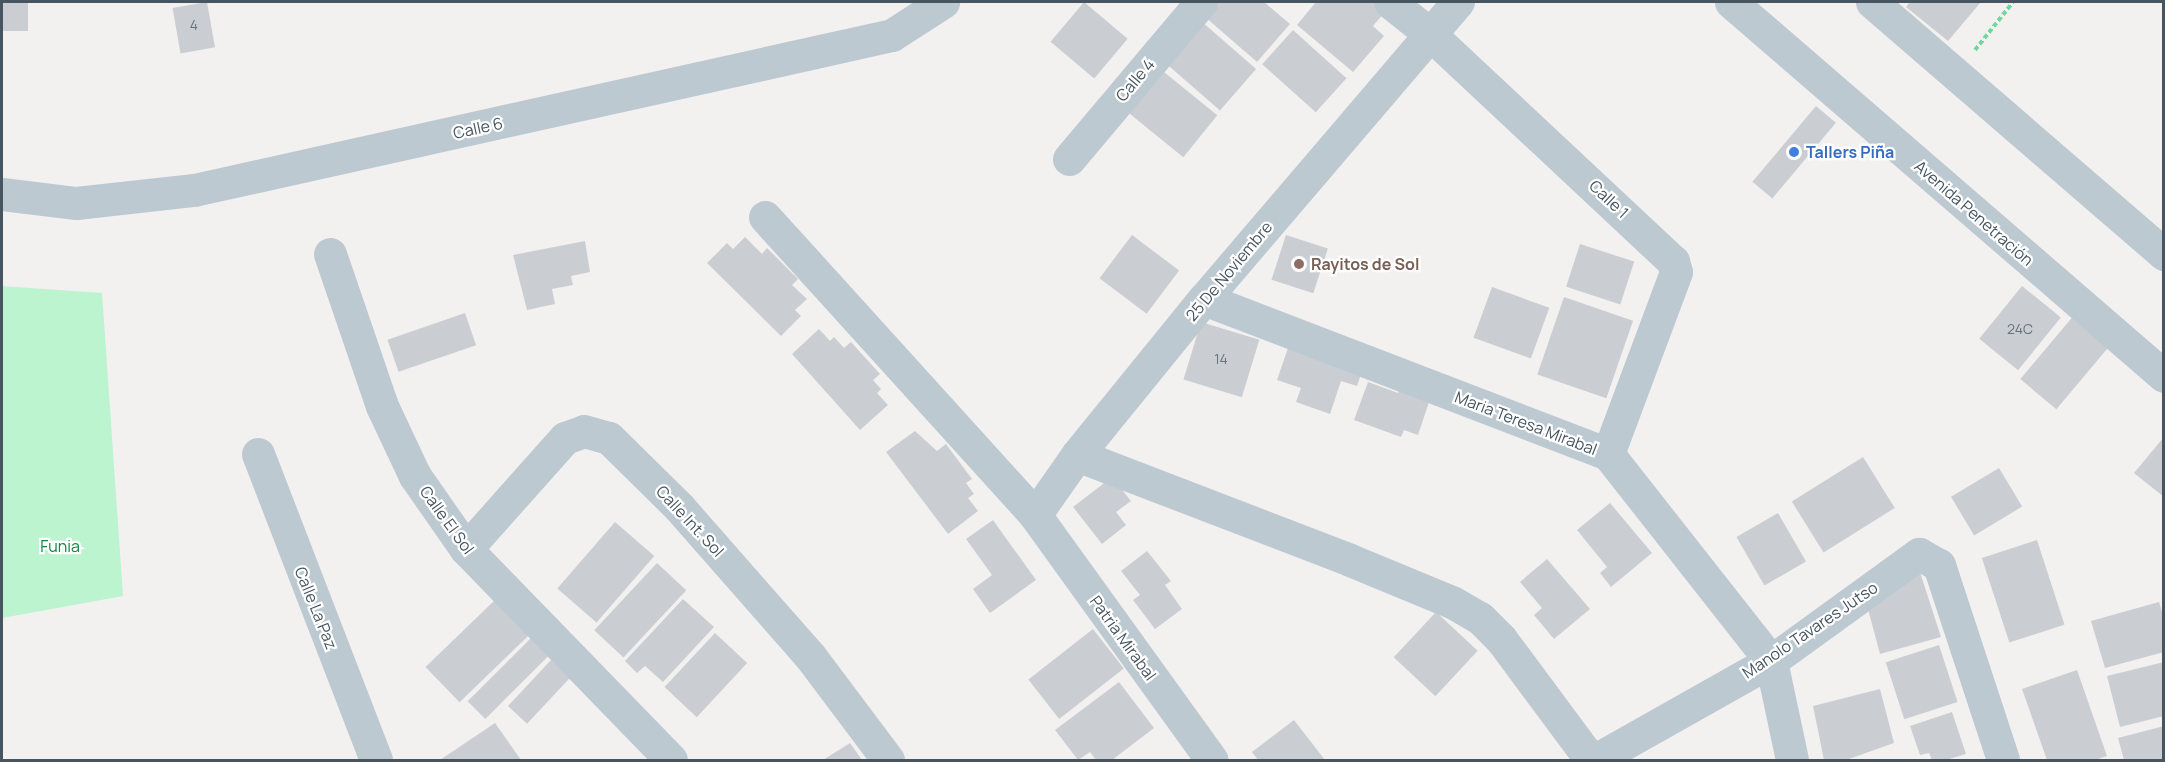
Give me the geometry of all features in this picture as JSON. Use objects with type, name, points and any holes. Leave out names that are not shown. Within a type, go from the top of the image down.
[{"type":"street","name":"Calle 6","points":[[2,195],[76,203],[194,190],[892,35],[943,2]]},
{"type":"street","name":"Calle 4","points":[[1069,159],[1201,2]]},
{"type":"street","name":"Calle 1","points":[[1390,2],[1430,34],[1652,238],[1676,267],[1608,454]]},
{"type":"street","name":"25 De Noviembre","points":[[1035,515],[1077,455],[1204,299],[1458,2]]},
{"type":"street","name":"Avenida Penetración","points":[[1731,2],[2163,376]]},
{"type":"street","points":[[1872,2],[2163,254]]},
{"type":"street","name":"Patria Mirabal","points":[[765,217],[1035,515],[1212,760]]},
{"type":"street","name":"Calle El Sol","points":[[330,254],[382,406],[415,476],[466,549],[671,760]]},
{"type":"street","name":"Maria Teresa Mirabal","points":[[1204,299],[1608,454],[1771,661],[1792,760]]},
{"type":"street","name":"Calle Int. Sol","points":[[466,549],[565,438],[584,431],[609,438],[679,507],[810,656],[888,760]]},
{"type":"street","name":"Calle La Paz","points":[[258,454],[376,760]]},
{"type":"street","points":[[1077,455],[1350,560],[1452,602],[1480,618],[1502,639],[1593,760]]},
{"type":"street","name":"Manolo Tavares Jutso","points":[[1593,760],[1771,661],[1919,554],[1931,557],[1939,565],[2003,760]]},
{"type":"path","points":[[1956,74],[2013,2]]},
{"type":"green space","name":"Funia","points":[[2,286],[102,293],[123,596],[2,618]]},
{"type":"building","points":[[2,2],[28,2],[28,31],[2,31]]},
{"type":"building","points":[[207,2],[215,47],[181,53],[173,8]]},
{"type":"building","points":[[1084,2],[1128,39],[1094,78],[1051,42]]},
{"type":"building","points":[[1216,2],[1264,2],[1290,24],[1257,62],[1204,16]]},
{"type":"building","points":[[1316,2],[1385,2],[1390,6],[1373,26],[1384,36],[1353,72],[1297,25]]},
{"type":"building","points":[[1910,2],[1981,2],[1948,41],[1906,7]]},
{"type":"building","points":[[1201,21],[1256,69],[1220,110],[1165,63]]},
{"type":"building","points":[[1293,30],[1347,78],[1316,112],[1262,64]]},
{"type":"building","points":[[1159,68],[1217,115],[1183,157],[1125,110]]},
{"type":"building","name":"Tallers Piña","points":[[1816,106],[1836,123],[1772,199],[1752,182]]},
{"type":"building","points":[[1132,235],[1179,271],[1147,314],[1100,278]]},
{"type":"building","name":"Rayitos de Sol","points":[[1286,235],[1328,249],[1313,293],[1271,280]]},
{"type":"building","points":[[745,237],[762,254],[767,248],[798,279],[792,285],[807,299],[795,310],[801,316],[781,336],[707,263],[727,243],[733,249]]},
{"type":"building","points":[[585,241],[590,272],[571,276],[573,285],[552,289],[555,304],[527,310],[513,255]]},
{"type":"building","points":[[1580,244],[1634,262],[1620,304],[1566,287]]},
{"type":"building","points":[[2022,286],[2061,317],[2018,370],[1979,339]]},
{"type":"building","points":[[1492,287],[1549,308],[1531,359],[1474,338]]},
{"type":"building","points":[[1564,297],[1633,321],[1606,398],[1537,375]]},
{"type":"building","points":[[465,313],[476,345],[399,372],[387,340]]},
{"type":"building","points":[[2075,314],[2111,344],[2056,409],[2020,379]]},
{"type":"building","points":[[1201,322],[1259,340],[1242,397],[1183,379]]},
{"type":"building","points":[[819,329],[830,341],[834,337],[844,348],[851,342],[880,374],[873,380],[881,389],[877,393],[888,405],[860,430],[792,354]]},
{"type":"building","points":[[1289,345],[1362,371],[1357,386],[1341,381],[1330,414],[1296,402],[1301,388],[1277,380]]},
{"type":"building","points":[[1368,382],[1398,393],[1401,385],[1431,396],[1418,435],[1404,430],[1401,437],[1354,420]]},
{"type":"building","points":[[915,431],[937,451],[946,444],[972,479],[966,483],[974,494],[968,498],[978,511],[948,534],[886,452]]},
{"type":"building","points":[[2164,437],[2164,497],[2134,473]]},
{"type":"building","points":[[1863,457],[1895,508],[1824,552],[1792,502]]},
{"type":"building","points":[[1999,468],[2022,507],[1974,535],[1951,497]]},
{"type":"building","points":[[1112,477],[1131,501],[1116,512],[1126,525],[1102,544],[1073,507]]},
{"type":"building","points":[[1610,503],[1652,553],[1611,587],[1600,573],[1607,567],[1577,530]]},
{"type":"building","points":[[1778,513],[1806,561],[1764,585],[1736,537]]},
{"type":"building","points":[[993,520],[1036,580],[990,613],[973,589],[992,575],[966,539]]},
{"type":"building","points":[[615,522],[654,556],[597,623],[557,588]]},
{"type":"building","points":[[2037,540],[2065,625],[2009,643],[1982,558]]},
{"type":"building","points":[[1147,551],[1171,581],[1165,585],[1182,609],[1155,629],[1133,600],[1140,595],[1121,571]]},
{"type":"building","points":[[1547,559],[1590,609],[1554,639],[1534,615],[1542,608],[1520,582]]},
{"type":"building","points":[[657,563],[686,590],[624,658],[594,630]]},
{"type":"building","points":[[1918,566],[1941,637],[1880,654],[1865,598]]},
{"type":"building","points":[[496,599],[530,634],[460,702],[426,667]]},
{"type":"building","points":[[683,599],[714,627],[663,682],[645,666],[637,673],[625,661]]},
{"type":"building","points":[[2159,602],[2164,618],[2164,652],[2105,668],[2091,621]]},
{"type":"building","points":[[1436,612],[1478,651],[1435,696],[1394,657]]},
{"type":"building","points":[[1093,629],[1124,668],[1059,719],[1028,679]]},
{"type":"building","points":[[715,633],[747,663],[697,717],[665,687]]},
{"type":"building","points":[[532,637],[550,655],[485,719],[468,701]]},
{"type":"building","points":[[1939,645],[1958,702],[1904,719],[1886,662]]},
{"type":"building","points":[[551,660],[570,678],[527,724],[508,706]]},
{"type":"building","points":[[2164,662],[2164,716],[2120,727],[2107,676]]},
{"type":"building","points":[[2077,670],[2107,756],[2095,760],[2047,760],[2022,689]]},
{"type":"building","points":[[1119,682],[1154,728],[1112,760],[1096,760],[1090,752],[1078,760],[1055,730]]},
{"type":"building","points":[[1880,689],[1894,743],[1846,760],[1824,760],[1813,706]]},
{"type":"building","points":[[1952,712],[1966,754],[1946,760],[1932,760],[1929,753],[1920,755],[1910,726]]},
{"type":"building","points":[[1294,720],[1325,760],[1258,760],[1252,752]]},
{"type":"building","points":[[495,723],[521,760],[440,760]]},
{"type":"building","points":[[2164,726],[2164,760],[2124,760],[2118,738]]},
{"type":"building","points":[[850,743],[862,760],[823,760]]},
{"type":"place","name":"Tallers Piña","points":[[1794,152]]},
{"type":"place","name":"Rayitos de Sol","points":[[1299,264]]}]
